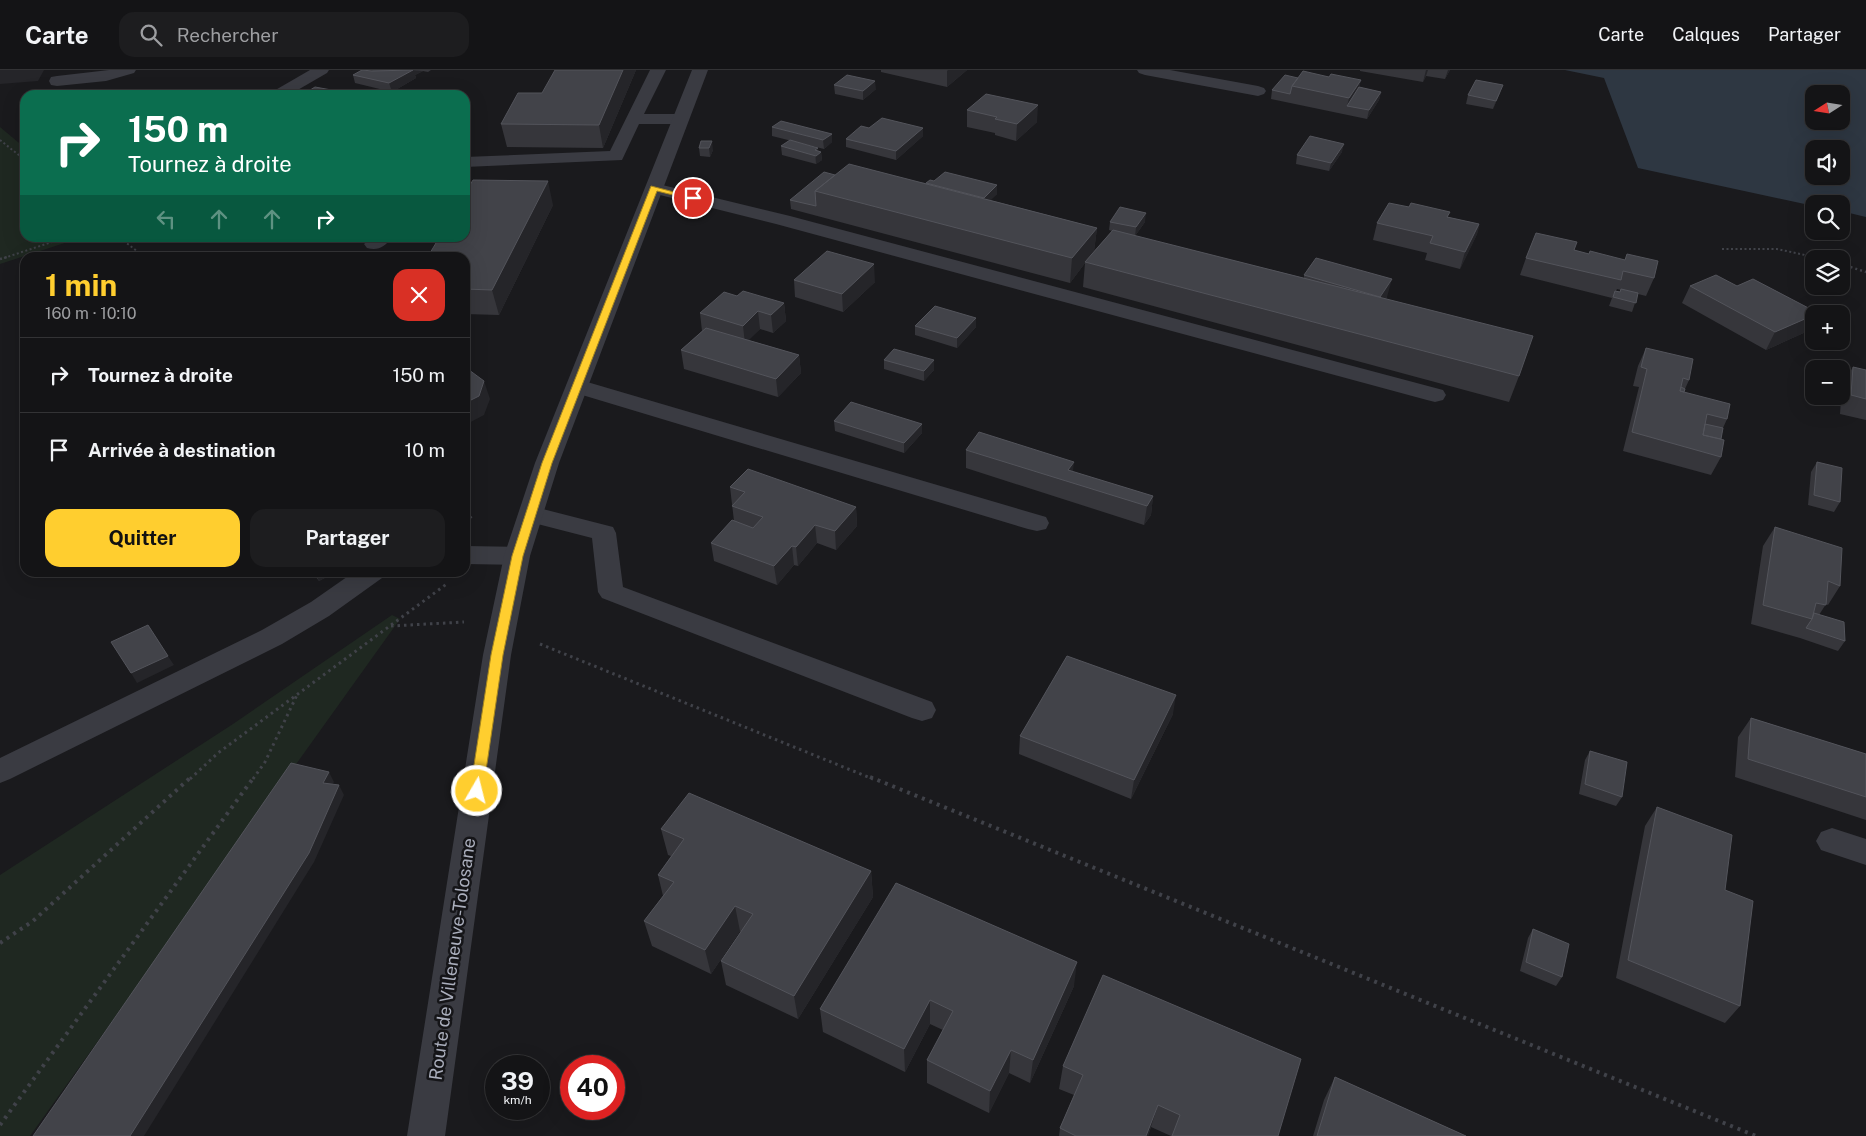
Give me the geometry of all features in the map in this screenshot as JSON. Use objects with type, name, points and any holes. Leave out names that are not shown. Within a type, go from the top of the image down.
[{"type":"street","points":[[57,81],[106,76],[128,70]]},
{"type":"street","name":"Route de Villeneuve-Tolosane","points":[[426,1136],[497,655],[517,556],[547,463],[700,70]]},
{"type":"lane","points":[[287,90],[321,70]]},
{"type":"lane","points":[[470,162],[616,156],[658,70]]},
{"type":"lane","points":[[1145,70],[1258,90]]},
{"type":"lane","points":[[633,118],[681,119]]},
{"type":"lane","points":[[654,188],[783,220],[1435,395]]},
{"type":"lane","points":[[577,386],[1036,523]]},
{"type":"lane","points":[[531,514],[604,533],[611,592],[922,710]]},
{"type":"lane","points":[[470,565],[517,556]]},
{"type":"lane","points":[[0,771],[272,637],[320,609],[366,577]]},
{"type":"lane","points":[[1832,841],[1866,852]]},
{"type":"path","points":[[0,140],[20,156]]},
{"type":"path","points":[[0,258],[51,242]]},
{"type":"path","points":[[125,242],[138,252]]},
{"type":"path","points":[[1722,249],[1776,249],[1805,255]]},
{"type":"path","points":[[1850,267],[1866,272]]},
{"type":"path","points":[[0,942],[33,921],[218,753],[298,692],[390,626],[448,577]]},
{"type":"path","points":[[390,626],[467,622]]},
{"type":"path","points":[[532,641],[1756,1136]]},
{"type":"path","points":[[0,1126],[265,762],[298,692]]},
{"type":"shaded area","points":[[0,127],[20,144],[20,242],[68,242],[37,252],[20,252],[20,258],[0,264]]},
{"type":"shaded area","points":[[392,615],[400,619],[30,1136],[0,1136],[0,875],[233,724]]},
{"type":"water","points":[[1565,70],[1866,70],[1866,217],[1850,213],[1850,195],[1805,195],[1805,204],[1638,168],[1604,78]]},
{"type":"building","points":[[362,70],[413,70],[389,83],[353,75]]},
{"type":"building","points":[[555,70],[623,70],[599,125],[501,124],[518,93],[542,93]]},
{"type":"building","points":[[1303,71],[1329,77],[1331,74],[1361,80],[1349,98],[1292,86]]},
{"type":"building","points":[[847,75],[875,81],[863,91],[834,85]]},
{"type":"building","points":[[1285,75],[1298,78],[1292,86],[1290,94],[1272,90]]},
{"type":"building","points":[[1476,80],[1503,85],[1496,101],[1468,95]]},
{"type":"building","points":[[315,87],[332,90],[310,90]]},
{"type":"building","points":[[1359,87],[1381,92],[1369,110],[1347,106]]},
{"type":"building","points":[[986,94],[1038,105],[1017,124],[967,110]]},
{"type":"building","points":[[882,118],[923,128],[896,151],[846,139],[861,126],[869,128]]},
{"type":"building","points":[[781,121],[832,134],[823,140],[772,127]]},
{"type":"building","points":[[1310,136],[1344,144],[1331,163],[1297,155]]},
{"type":"building","points":[[790,140],[818,148],[815,150],[821,152],[816,156],[781,146]]},
{"type":"building","points":[[701,141],[712,141],[709,148],[699,148]]},
{"type":"building","points":[[849,164],[1097,228],[1072,258],[815,191]]},
{"type":"building","points":[[824,172],[835,175],[815,191],[816,206],[790,200]]},
{"type":"building","points":[[945,172],[997,185],[984,198],[926,183],[930,180],[934,181]]},
{"type":"building","points":[[473,180],[548,181],[492,290],[470,289],[470,252],[431,252],[437,242],[470,242],[470,185]]},
{"type":"building","points":[[1389,203],[1409,207],[1411,203],[1450,212],[1447,217],[1479,224],[1465,252],[1430,243],[1433,236],[1377,223]]},
{"type":"building","points":[[1120,207],[1146,213],[1136,227],[1110,222]]},
{"type":"building","points":[[1113,230],[1533,336],[1519,376],[1085,262]]},
{"type":"building","points":[[1536,233],[1577,242],[1574,250],[1589,254],[1590,251],[1625,260],[1627,254],[1658,261],[1654,278],[1623,271],[1621,280],[1526,258]]},
{"type":"building","points":[[827,251],[874,264],[842,294],[794,280]]},
{"type":"building","points":[[1316,258],[1392,279],[1380,297],[1304,275]]},
{"type":"building","points":[[1716,275],[1737,286],[1753,279],[1805,306],[1805,319],[1775,332],[1690,286]]},
{"type":"building","points":[[1621,289],[1638,293],[1636,303],[1613,297],[1615,291],[1620,292]]},
{"type":"building","points":[[743,291],[784,303],[771,315],[758,311],[743,326],[700,313],[724,292],[737,296]]},
{"type":"building","points":[[935,306],[976,318],[957,338],[915,326]]},
{"type":"building","points":[[706,328],[799,355],[776,379],[681,350]]},
{"type":"building","points":[[1646,348],[1693,359],[1689,380],[1683,378],[1680,391],[1730,404],[1727,419],[1707,414],[1703,435],[1724,440],[1721,457],[1632,432],[1647,369],[1641,367]]},
{"type":"building","points":[[894,349],[934,360],[924,371],[884,360]]},
{"type":"building","points":[[1853,367],[1866,370],[1866,399],[1851,395]]},
{"type":"building","points":[[470,371],[484,381],[479,396],[470,400]]},
{"type":"building","points":[[851,402],[922,424],[904,443],[834,421]]},
{"type":"building","points":[[1705,424],[1723,428],[1721,439],[1703,435]]},
{"type":"building","points":[[979,432],[1074,462],[1068,470],[1153,496],[1147,506],[966,450]]},
{"type":"building","points":[[1817,462],[1842,468],[1840,502],[1814,495]]},
{"type":"building","points":[[748,469],[856,507],[835,531],[815,525],[796,547],[792,546],[774,566],[711,543],[732,520],[753,528],[763,517],[732,506],[745,492],[730,487]]},
{"type":"building","points":[[1775,527],[1842,548],[1840,586],[1828,581],[1826,605],[1816,603],[1812,619],[1763,605]]},
{"type":"building","points":[[1814,613],[1844,622],[1845,641],[1806,628]]},
{"type":"building","points":[[148,625],[168,656],[131,673],[111,642]]},
{"type":"building","points":[[1067,656],[1176,695],[1134,780],[1020,736]]},
{"type":"building","points":[[1751,718],[1866,754],[1866,797],[1748,759]]},
{"type":"building","points":[[1590,751],[1627,762],[1622,797],[1585,784]]},
{"type":"building","points":[[291,763],[329,772],[323,783],[339,785],[309,853],[130,1136],[33,1136]]},
{"type":"building","points":[[689,793],[871,871],[794,996],[721,961],[753,914],[735,906],[705,950],[644,921],[674,882],[658,875],[684,839],[661,829]]},
{"type":"building","points":[[1657,807],[1732,835],[1725,890],[1753,901],[1740,1006],[1628,960]]},
{"type":"building","points":[[896,883],[1077,962],[1033,1060],[1011,1050],[990,1091],[927,1060],[953,1011],[930,1000],[904,1049],[820,1009]]},
{"type":"building","points":[[1533,929],[1569,944],[1562,977],[1526,962]]},
{"type":"building","points":[[1103,975],[1301,1059],[1278,1136],[1172,1136],[1180,1115],[1158,1105],[1146,1136],[1076,1136],[1060,1128],[1083,1075],[1063,1066]]},
{"type":"building","points":[[1335,1077],[1466,1136],[1317,1136]]},
{"type":"route","points":[[477,791],[497,655],[517,556],[547,463],[654,188],[693,198]]}]
